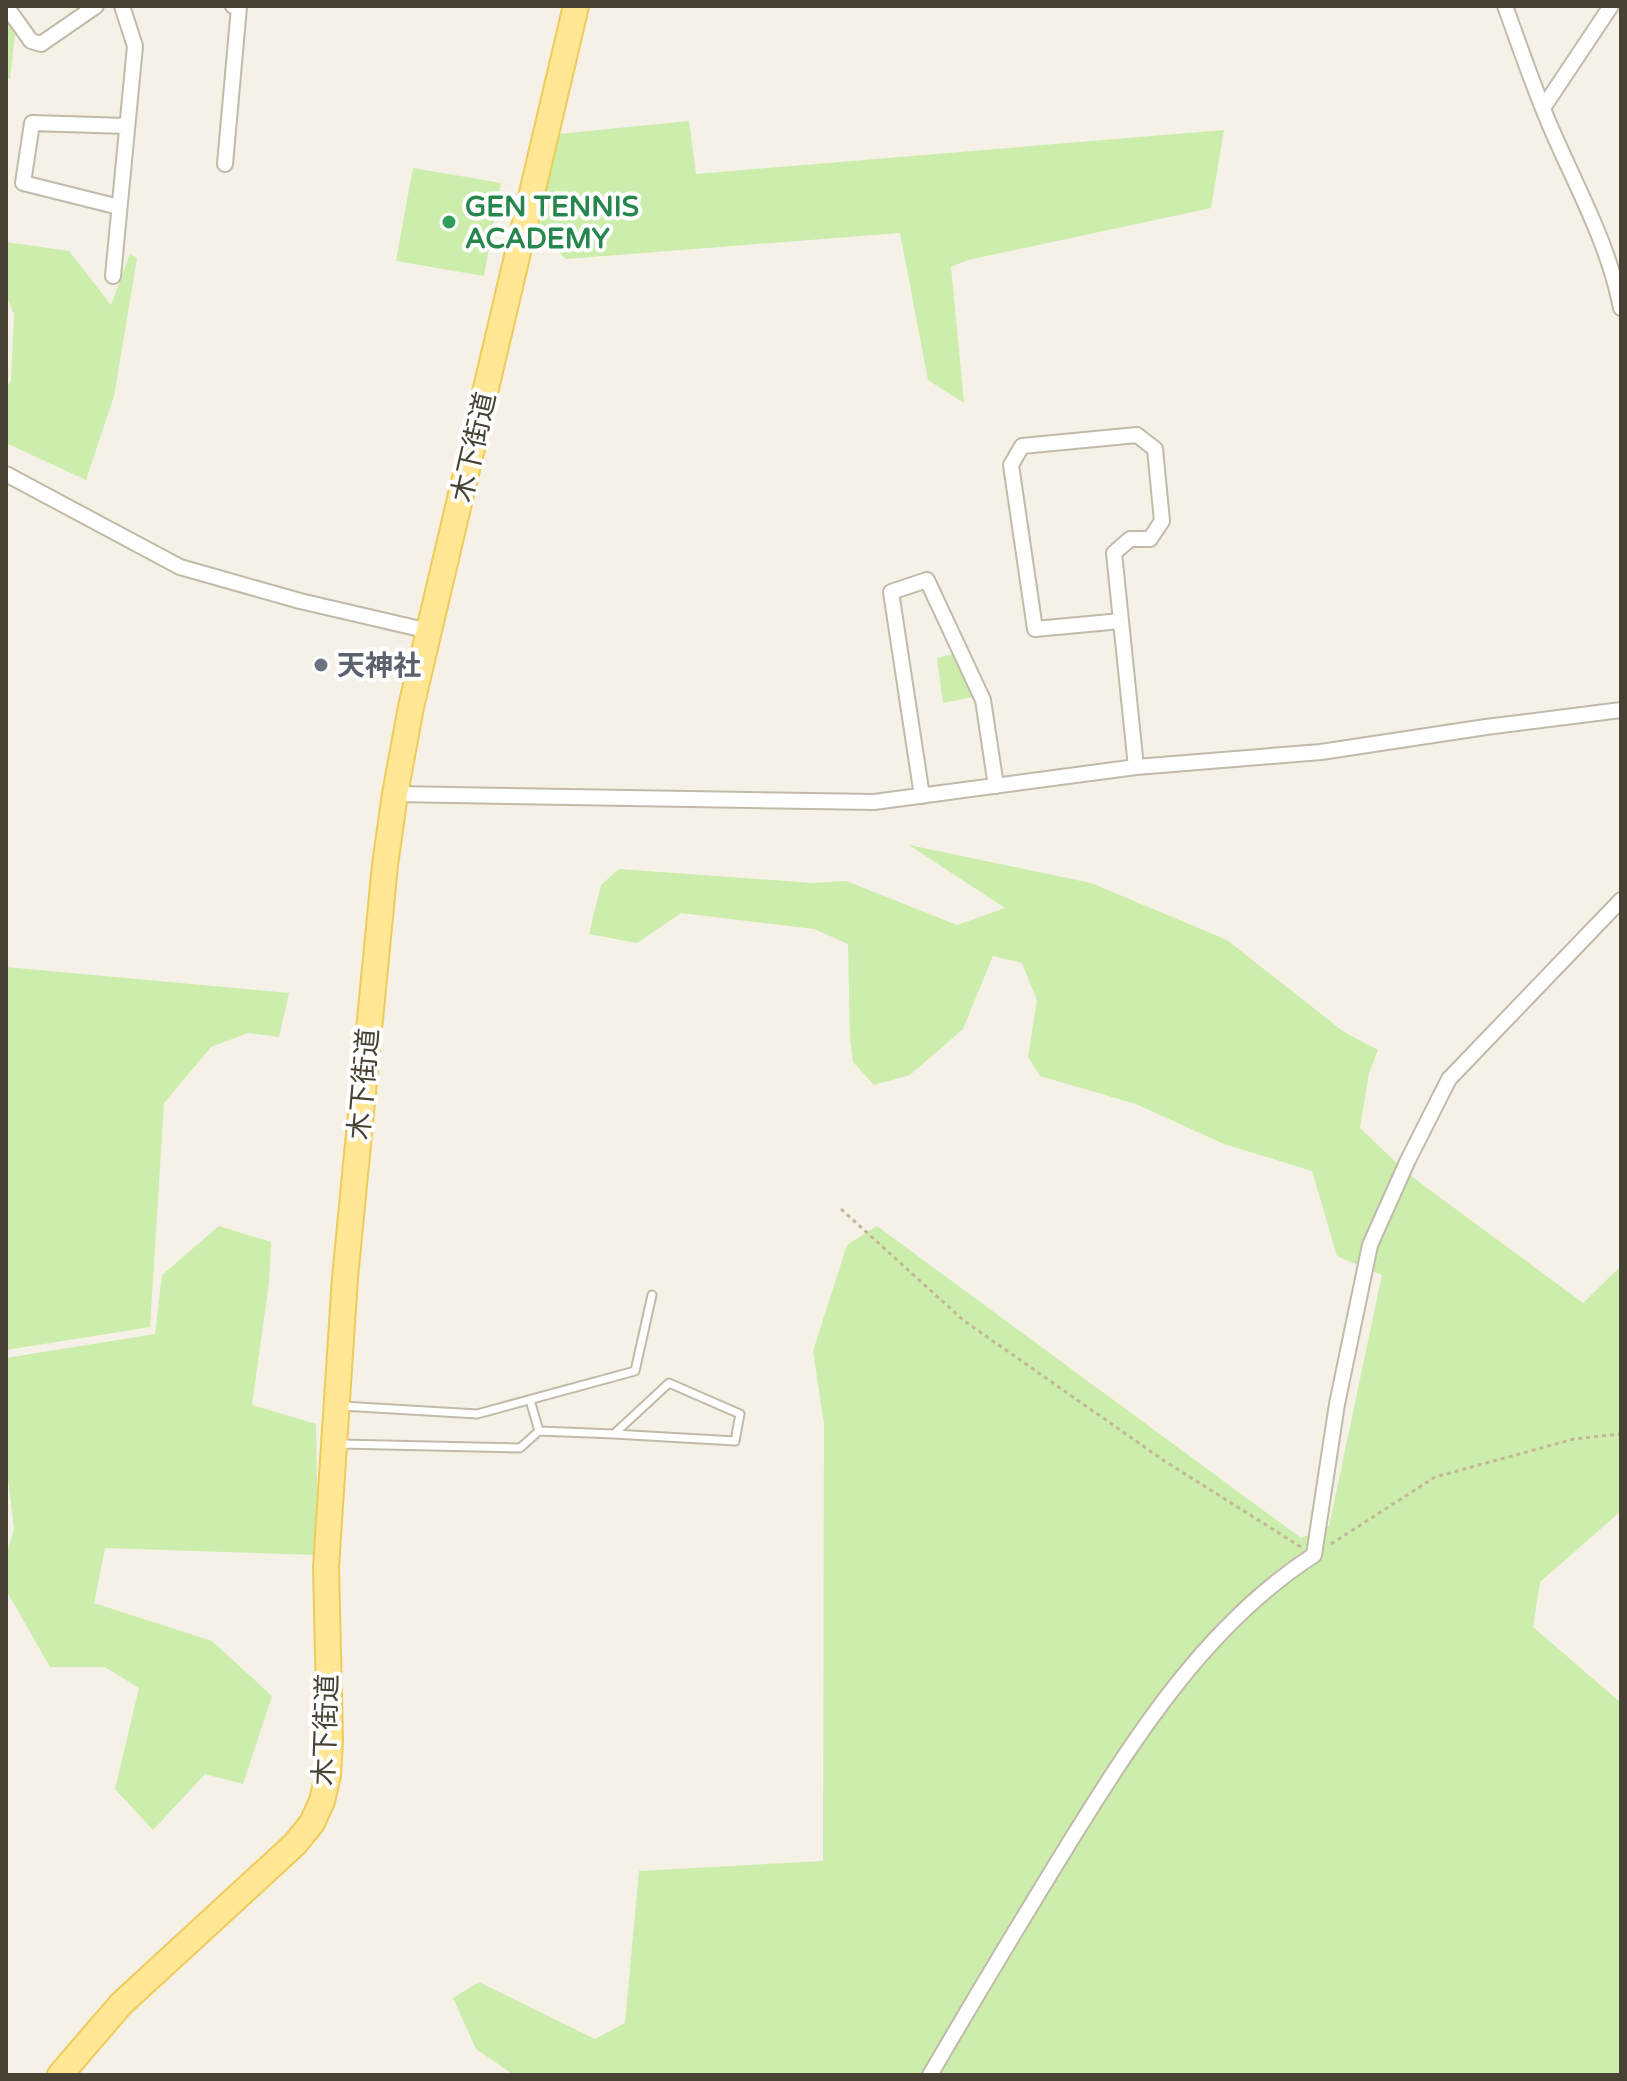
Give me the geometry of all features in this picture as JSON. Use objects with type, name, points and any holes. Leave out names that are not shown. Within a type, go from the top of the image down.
[{"type":"main road","name":"木下街道","points":[[60,2075],[121,2004],[295,1844],[312,1823],[322,1801],[328,1775],[330,1740],[326,1567],[333,1444],[372,988],[395,794],[429,631],[576,6]]},
{"type":"street","points":[[6,6],[31,41],[41,44],[96,6]]},
{"type":"street","points":[[113,276],[135,46],[122,6]]},
{"type":"street","points":[[225,164],[239,7],[233,6]]},
{"type":"street","points":[[1543,108],[1611,6]]},
{"type":"street","points":[[1509,7],[1543,108],[1595,222],[1615,275],[1621,308]]},
{"type":"street","points":[[119,207],[23,183],[32,123],[127,126]]},
{"type":"street","points":[[1121,621],[1035,629],[1011,465],[1022,446],[1137,435],[1155,449],[1162,521],[1150,539],[1130,539],[1114,553],[1121,621],[1136,767]]},
{"type":"street","points":[[6,474],[180,567],[300,601],[429,631]]},
{"type":"street","points":[[922,796],[891,592],[927,580],[983,700],[996,786]]},
{"type":"street","points":[[395,794],[859,802],[1136,767],[1321,752],[1621,710]]},
{"type":"street","points":[[930,2075],[1133,1740],[1224,1627],[1314,1555],[1337,1404],[1370,1245],[1408,1160],[1449,1079],[1621,900]]},
{"type":"lane","points":[[336,1406],[477,1414],[635,1371],[652,1295]]},
{"type":"lane","points":[[333,1444],[520,1448],[539,1431],[735,1441],[740,1414],[669,1383],[614,1434]]},
{"type":"lane","points":[[530,1400],[539,1431]]},
{"type":"path","points":[[841,1209],[963,1320],[1163,1460],[1314,1555],[1435,1477],[1574,1439],[1621,1434]]},
{"type":"green space","points":[[6,21],[15,34],[10,79],[6,78]]},
{"type":"green space","points":[[689,121],[696,174],[1224,130],[1211,208],[968,260],[951,267],[964,403],[928,380],[900,233],[566,259],[535,229],[558,134]]},
{"type":"green space","name":"GEN TENNIS ACADEMY","points":[[413,168],[501,183],[484,276],[396,261]]},
{"type":"green space","points":[[6,242],[69,251],[111,305],[130,254],[137,258],[114,396],[86,480],[6,443],[6,388],[11,381],[14,315],[6,294]]},
{"type":"green space","points":[[956,653],[973,697],[943,703],[937,658]]},
{"type":"green space","points":[[909,845],[1091,883],[1227,940],[1344,1032],[1378,1050],[1369,1073],[1360,1128],[1407,1173],[1583,1303],[1621,1266],[1621,1511],[1540,1582],[1533,1627],[1621,1703],[1621,2075],[514,2075],[476,2049],[453,1998],[479,1982],[595,2039],[625,2023],[639,1871],[823,1861],[824,1424],[813,1351],[847,1245],[877,1226],[1301,1538],[1329,1526],[1382,1275],[1337,1256],[1312,1171],[1224,1144],[1136,1104],[1040,1076],[1028,1057],[1037,1000],[1022,963],[993,956],[963,1029],[910,1075],[874,1085],[853,1062],[848,944],[814,929],[681,913],[637,943],[589,934],[601,885],[619,869],[812,883],[846,881],[957,925],[1005,908]]},
{"type":"green space","points":[[6,967],[289,993],[279,1037],[248,1033],[211,1047],[164,1103],[150,1327],[6,1350]]},
{"type":"green space","points":[[219,1226],[271,1242],[269,1282],[252,1405],[316,1424],[318,1555],[105,1548],[94,1603],[212,1641],[272,1696],[243,1784],[205,1774],[153,1830],[115,1789],[139,1688],[105,1667],[50,1667],[6,1590],[6,1556],[14,1529],[6,1462],[6,1358],[155,1334],[162,1275]]},
{"type":"place","name":"GEN TENNIS ACADEMY","points":[[449,222]]},
{"type":"place","name":"天神社","points":[[321,665]]}]
